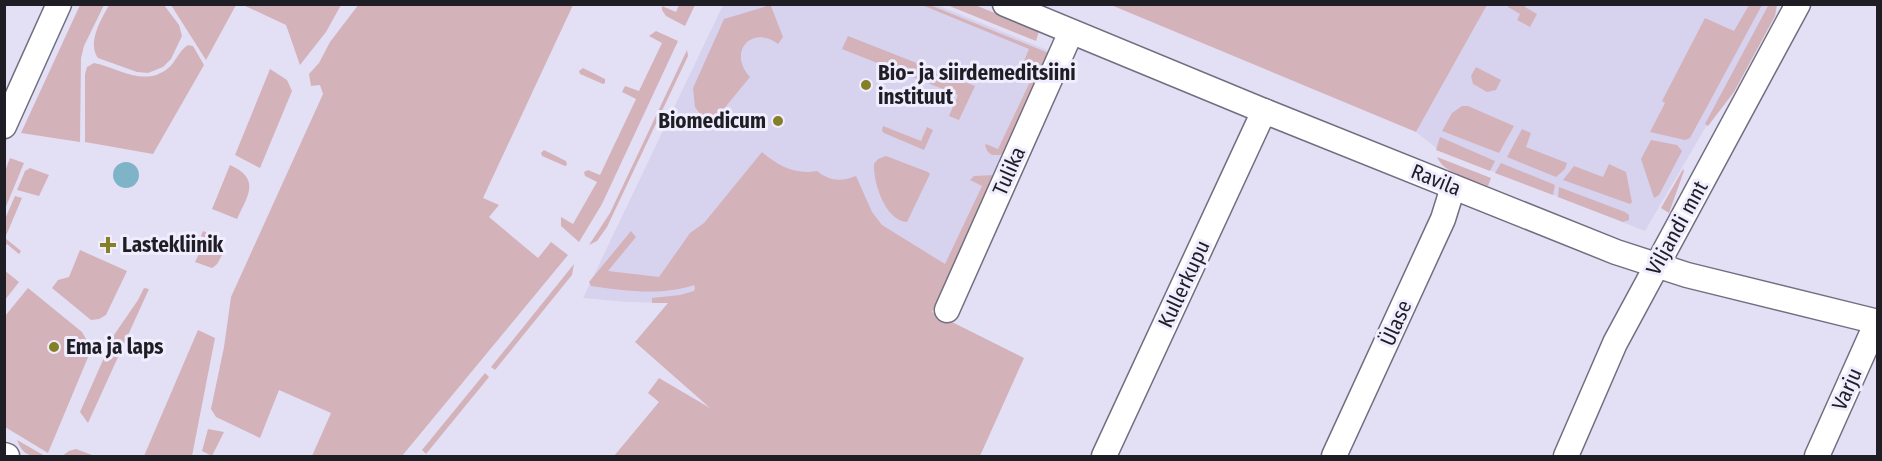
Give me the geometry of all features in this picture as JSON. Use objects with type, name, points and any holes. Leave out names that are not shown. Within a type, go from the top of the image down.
[{"type":"street","points":[[4,126],[59,4]]},
{"type":"street","name":"Ravila","points":[[1005,4],[1264,111],[1617,252],[1687,275],[1877,322]]},
{"type":"street","name":"Viljandi mnt","points":[[1566,456],[1615,343],[1798,4]]},
{"type":"street","name":"Tulika","points":[[947,310],[1071,32]]},
{"type":"street","name":"Kullerkupu","points":[[1104,456],[1264,111]]},
{"type":"street","name":"Ülase","points":[[1334,456],[1443,219],[1453,187]]},
{"type":"street","name":"Varju","points":[[1817,456],[1877,322]]},
{"type":"shaded area","points":[[359,4],[573,5],[483,198],[499,205],[489,217],[538,258],[551,242],[568,255],[402,456],[312,456],[331,413],[279,390],[260,438],[216,417],[211,409],[224,347],[231,297],[323,94],[320,85],[311,86],[309,74]]},
{"type":"shaded area","points":[[1487,4],[1416,132],[1111,5]]},
{"type":"shaded area","points":[[1769,4],[1777,5],[1775,16],[1734,92],[1708,126],[1705,124]]},
{"type":"shaded area","points":[[80,5],[104,5],[84,46],[81,58],[80,142],[21,133]]},
{"type":"shaded area","points":[[109,5],[164,5],[179,25],[182,36],[171,59],[163,67],[148,73],[137,72],[98,58],[95,52],[95,38]]},
{"type":"shaded area","points":[[171,5],[236,5],[206,60]]},
{"type":"shaded area","points":[[243,5],[341,5],[326,32],[300,65],[286,25]]},
{"type":"shaded area","points":[[679,5],[695,5],[685,26],[666,16],[662,10],[662,6],[676,12]]},
{"type":"shaded area","points":[[723,5],[937,5],[1052,52],[949,274],[669,303],[583,298]]},
{"type":"shaded area","points":[[922,5],[930,5],[1051,54],[1006,150],[1000,155],[992,155],[985,146],[986,144],[998,149],[1037,67],[1024,61],[1029,49]]},
{"type":"shaded area","points":[[947,5],[975,5],[1039,31],[1036,41]]},
{"type":"shaded area","points":[[1487,5],[1777,5],[1645,231],[1440,151],[1416,132]]},
{"type":"shaded area","points":[[1509,5],[1526,5],[1525,7],[1537,14],[1530,27],[1517,20],[1520,14],[1508,7]]},
{"type":"shaded area","points":[[1749,5],[1762,5],[1690,138],[1685,140],[1650,132],[1665,103],[1662,101],[1705,18],[1734,31]]},
{"type":"shaded area","points":[[771,6],[783,37],[778,44],[760,37],[746,43],[741,58],[743,67],[750,77],[709,127],[695,107],[693,88],[724,19]]},
{"type":"shaded area","points":[[656,31],[678,41],[602,204],[579,242],[561,226],[561,217],[573,224],[597,182],[585,176],[584,172],[588,170],[600,175],[636,99],[622,92],[625,86],[639,91],[662,43],[649,36]]},
{"type":"shaded area","points":[[848,36],[975,86],[959,120],[949,116],[958,95],[842,49]]},
{"type":"shaded area","points":[[188,45],[193,46],[204,65],[153,154],[85,142],[85,74],[87,67],[94,63],[131,75],[149,76],[167,69]]},
{"type":"shaded area","points":[[687,50],[688,56],[607,227],[597,241],[589,245],[610,213]]},
{"type":"shaded area","points":[[1476,67],[1501,80],[1496,90],[1487,92],[1473,84],[1471,76]]},
{"type":"shaded area","points":[[583,68],[605,79],[605,83],[580,74],[579,71]]},
{"type":"shaded area","points":[[270,69],[287,80],[292,91],[260,168],[235,155]]},
{"type":"shaded area","points":[[1462,106],[1468,106],[1514,126],[1499,153],[1442,131],[1452,113]]},
{"type":"shaded area","points":[[883,126],[921,141],[927,127],[933,130],[924,150],[884,133]]},
{"type":"shaded area","points":[[1522,129],[1531,133],[1526,147],[1567,163],[1565,169],[1556,177],[1507,157]]},
{"type":"shaded area","points":[[1440,137],[1495,161],[1490,171],[1436,150]]},
{"type":"shaded area","points":[[1651,140],[1677,145],[1682,151],[1659,195],[1654,198],[1641,159]]},
{"type":"shaded area","points":[[544,150],[566,161],[567,165],[542,156],[541,153]]},
{"type":"shaded area","points":[[762,152],[781,165],[802,172],[817,171],[835,180],[856,176],[872,212],[882,225],[945,264],[982,186],[970,180],[974,176],[994,175],[932,312],[1024,358],[980,456],[614,456],[659,402],[648,393],[659,378],[710,408],[635,342],[668,303],[652,303],[652,298],[680,295],[694,291],[695,288],[694,285],[669,290],[630,291],[591,286],[589,282],[631,231],[636,237],[608,271],[659,277],[690,233],[704,223]]},
{"type":"shaded area","points":[[886,156],[930,174],[907,222],[892,215],[878,190],[874,164],[878,159]]},
{"type":"shaded area","points":[[1437,157],[1491,178],[1488,186],[1452,172]]},
{"type":"shaded area","points":[[10,158],[24,163],[5,209],[5,171]]},
{"type":"shaded area","points":[[1501,163],[1555,185],[1553,195],[1495,173]]},
{"type":"shaded area","points":[[1609,164],[1626,172],[1632,202],[1630,204],[1563,180],[1574,166],[1603,177]]},
{"type":"shaded area","points":[[230,165],[240,170],[249,182],[248,195],[237,219],[212,209]]},
{"type":"shaded area","points":[[30,168],[49,175],[39,196],[17,190],[25,171]]},
{"type":"shaded area","points":[[1683,169],[1684,171],[1669,213],[1661,208]]},
{"type":"shaded area","points":[[1559,187],[1625,212],[1629,215],[1629,220],[1623,222],[1558,197]]},
{"type":"shaded area","points":[[15,196],[22,198],[5,238],[5,219]]},
{"type":"shaded area","points":[[203,231],[220,240],[224,247],[219,261],[212,268],[195,262],[206,239],[201,236]]},
{"type":"shaded area","points":[[5,238],[21,251],[19,254],[7,244],[5,247]]},
{"type":"shaded area","points":[[80,250],[127,271],[106,315],[99,319],[91,320],[52,288],[58,280],[69,277]]},
{"type":"shaded area","points":[[574,264],[572,275],[495,370],[491,367]]},
{"type":"shaded area","points":[[4,270],[19,282],[5,300],[4,300]]},
{"type":"shaded area","points":[[28,288],[82,332],[89,344],[89,355],[48,453],[5,427],[5,316]]},
{"type":"shaded area","points":[[144,288],[149,289],[88,423],[80,412],[114,335]]},
{"type":"shaded area","points":[[198,330],[215,338],[192,456],[144,456]]},
{"type":"shaded area","points":[[485,373],[489,377],[426,454],[422,450]]},
{"type":"shaded area","points":[[208,429],[224,432],[212,456],[202,451]]},
{"type":"shaded area","points":[[17,440],[45,456],[27,454]]},
{"type":"shaded area","points":[[76,449],[95,456],[62,456]]},
{"type":"water","points":[[126,162],[135,166],[139,175],[135,184],[126,188],[117,184],[113,175],[117,166]]},
{"type":"place","name":"Bio- ja siirdemeditsiini instituut","points":[[866,85]]},
{"type":"place","name":"Biomedicum","points":[[778,121]]},
{"type":"place","name":"Lastekliinik","points":[[108,245]]},
{"type":"place","name":"Ema ja laps","points":[[54,347]]}]
